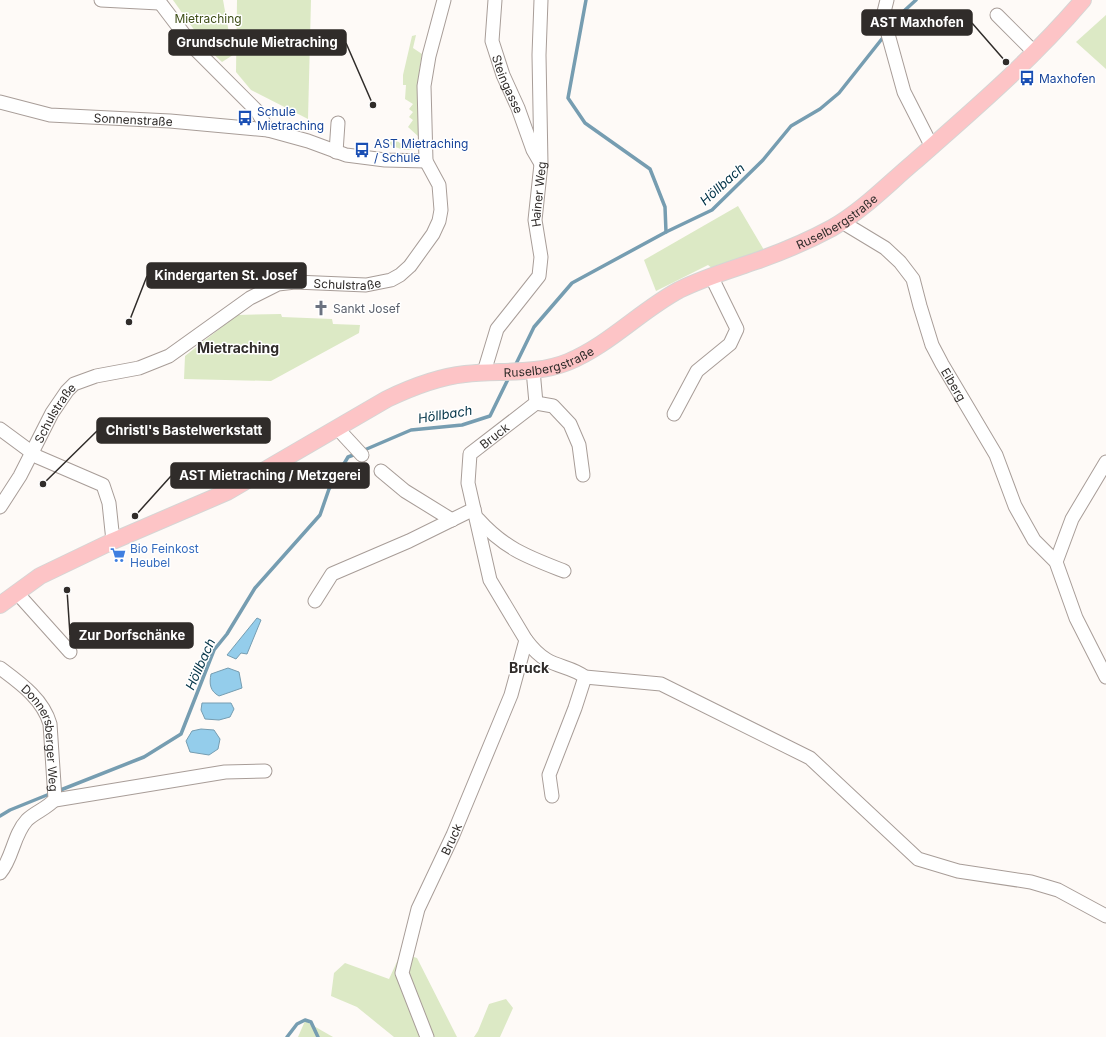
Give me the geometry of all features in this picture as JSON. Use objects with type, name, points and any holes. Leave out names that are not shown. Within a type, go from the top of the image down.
[{"type":"main road","name":"Ruselbergstraße","points":[[0,605],[40,576],[113,541],[227,492],[338,429],[387,399],[411,388],[443,377],[484,372],[503,372],[553,367],[584,354],[620,331],[660,301],[680,290],[711,276],[759,260],[805,242],[842,222],[932,146],[1035,53],[1083,0]]},
{"type":"street","points":[[101,0],[158,2],[196,50],[257,110],[268,130]]},
{"type":"street","name":"Schulstraße","points":[[0,507],[8,497],[52,413],[67,391],[74,384],[96,376],[139,368],[169,356],[264,290],[287,282],[366,285],[391,280],[400,275],[426,245],[439,221],[441,200],[438,185],[426,161],[427,150],[424,86],[429,56],[444,0]]},
{"type":"street","name":"Steingasse","points":[[495,0],[492,41],[502,75],[518,108],[533,150],[542,164]]},
{"type":"street","name":"Hainer Weg","points":[[484,372],[497,329],[539,276],[541,256],[535,220],[542,164],[538,55],[541,0]]},
{"type":"street","points":[[887,0],[883,16],[904,92],[932,146]]},
{"type":"street","points":[[997,15],[1035,53]]},
{"type":"street","name":"Sonnenstraße","points":[[0,102],[50,115],[170,120],[268,130],[346,156],[385,160],[426,161]]},
{"type":"street","points":[[336,152],[338,123]]},
{"type":"street","name":"Eiberg","points":[[842,222],[885,248],[900,262],[913,279],[932,345],[996,455],[1015,506],[1034,540],[1056,562],[1076,618],[1106,677]]},
{"type":"street","points":[[674,414],[697,371],[730,344],[737,329],[711,276]]},
{"type":"street","points":[[527,370],[536,403],[553,406],[570,424],[579,445],[583,475]]},
{"type":"street","name":"Bruck","points":[[536,403],[470,454],[468,483],[490,580],[526,640],[537,653],[547,660],[579,672],[585,677]]},
{"type":"street","points":[[0,429],[38,457],[103,485],[109,503],[113,541]]},
{"type":"street","points":[[338,429],[359,451]]},
{"type":"street","points":[[1056,562],[1072,520],[1106,462]]},
{"type":"street","points":[[382,472],[405,491],[452,520]]},
{"type":"street","points":[[315,601],[332,574],[409,542],[452,520],[476,513],[494,536],[524,555],[564,571]]},
{"type":"street","points":[[17,593],[70,652]]},
{"type":"street","name":"Bruck","points":[[427,1037],[402,973],[416,916],[453,835],[511,695],[526,640]]},
{"type":"street","name":"Donnersberger Weg","points":[[0,668],[27,688],[47,713],[50,724],[55,784],[55,800],[27,820],[14,841],[4,868],[0,873]]},
{"type":"street","points":[[552,796],[549,775],[575,708],[585,677],[661,684],[810,758],[918,859],[958,871],[1031,882],[1058,890],[1106,916]]},
{"type":"street","points":[[55,800],[225,772],[265,771]]},
{"type":"green space","name":"Mietraching","points":[[173,0],[223,0],[233,55],[222,62],[207,48]]},
{"type":"green space","points":[[237,0],[311,0],[308,119],[251,90],[236,72]]},
{"type":"green space","points":[[1106,15],[1106,69],[1076,42]]},
{"type":"green space","points":[[416,35],[413,48],[422,54],[419,72],[419,137],[408,127],[413,120],[409,117],[413,112],[409,109],[413,104],[405,99],[406,85],[403,85],[403,75],[412,36]]},
{"type":"green space","points":[[396,140],[408,149],[412,145],[416,148],[409,150],[401,149],[386,143],[385,141]]},
{"type":"green space","points":[[738,206],[764,250],[713,269],[708,265],[656,291],[644,260]]},
{"type":"green space","points":[[281,314],[282,317],[332,319],[333,324],[360,325],[359,333],[271,381],[184,379],[185,356],[237,315]]},
{"type":"green space","points":[[401,953],[417,958],[457,1037],[394,1037],[357,1007],[331,996],[334,973],[345,963],[389,979]]},
{"type":"green space","points":[[506,999],[513,1008],[500,1037],[474,1037],[489,1004]]},
{"type":"green space","points":[[305,1021],[333,1037],[298,1037]]},
{"type":"water","points":[[257,618],[261,620],[247,654],[241,653],[236,659],[227,655]]},
{"type":"water","points":[[228,668],[239,672],[242,688],[219,696],[211,687],[211,674]]},
{"type":"water","points":[[202,703],[231,703],[234,709],[230,717],[219,720],[205,719],[201,710]]},
{"type":"water","points":[[201,729],[214,730],[220,739],[218,749],[209,755],[190,752],[186,741],[192,731]]},
{"type":"waterway","points":[[586,0],[568,98],[585,123],[650,169],[665,207],[666,232]]},
{"type":"waterway","name":"Höllbach","points":[[890,28],[904,11],[916,0]]},
{"type":"waterway","name":"Höllbach","points":[[515,366],[534,327],[572,283],[666,232],[712,210],[763,160],[791,126],[820,109],[839,93],[885,35]]},
{"type":"waterway","name":"Höllbach","points":[[362,451],[411,430],[462,425],[490,416],[510,375]]},
{"type":"waterway","name":"Höllbach","points":[[58,791],[144,757],[181,734],[214,650],[227,634],[255,588],[320,515],[329,489],[348,457],[356,454]]},
{"type":"waterway","name":"Höllbach","points":[[0,816],[10,810],[52,793]]},
{"type":"waterway","points":[[287,1037],[297,1024],[305,1020],[311,1022],[318,1037]]},
{"type":"place","name":"AST Maxhofen","points":[[1006,62]]},
{"type":"place","name":"Maxhofen","points":[[1027,78]]},
{"type":"place","name":"Grundschule Mietraching","points":[[373,105]]},
{"type":"place","name":"Schule Mietraching","points":[[245,118]]},
{"type":"place","name":"AST Mietraching / Schule","points":[[362,150]]},
{"type":"place","name":"Sankt Josef","points":[[321,308]]},
{"type":"place","name":"Kindergarten St. Josef","points":[[129,322]]},
{"type":"place","name":"Christl's Bastelwerkstatt","points":[[43,484]]},
{"type":"place","name":"AST Mietraching / Metzgerei","points":[[135,516]]},
{"type":"place","name":"Bio Feinkost Heubel","points":[[118,555]]},
{"type":"place","name":"Zur Dorfschänke","points":[[67,590]]},
{"type":"district","name":"Mietraching","points":[[238,347]]},
{"type":"district","name":"Bruck","points":[[529,667]]}]
